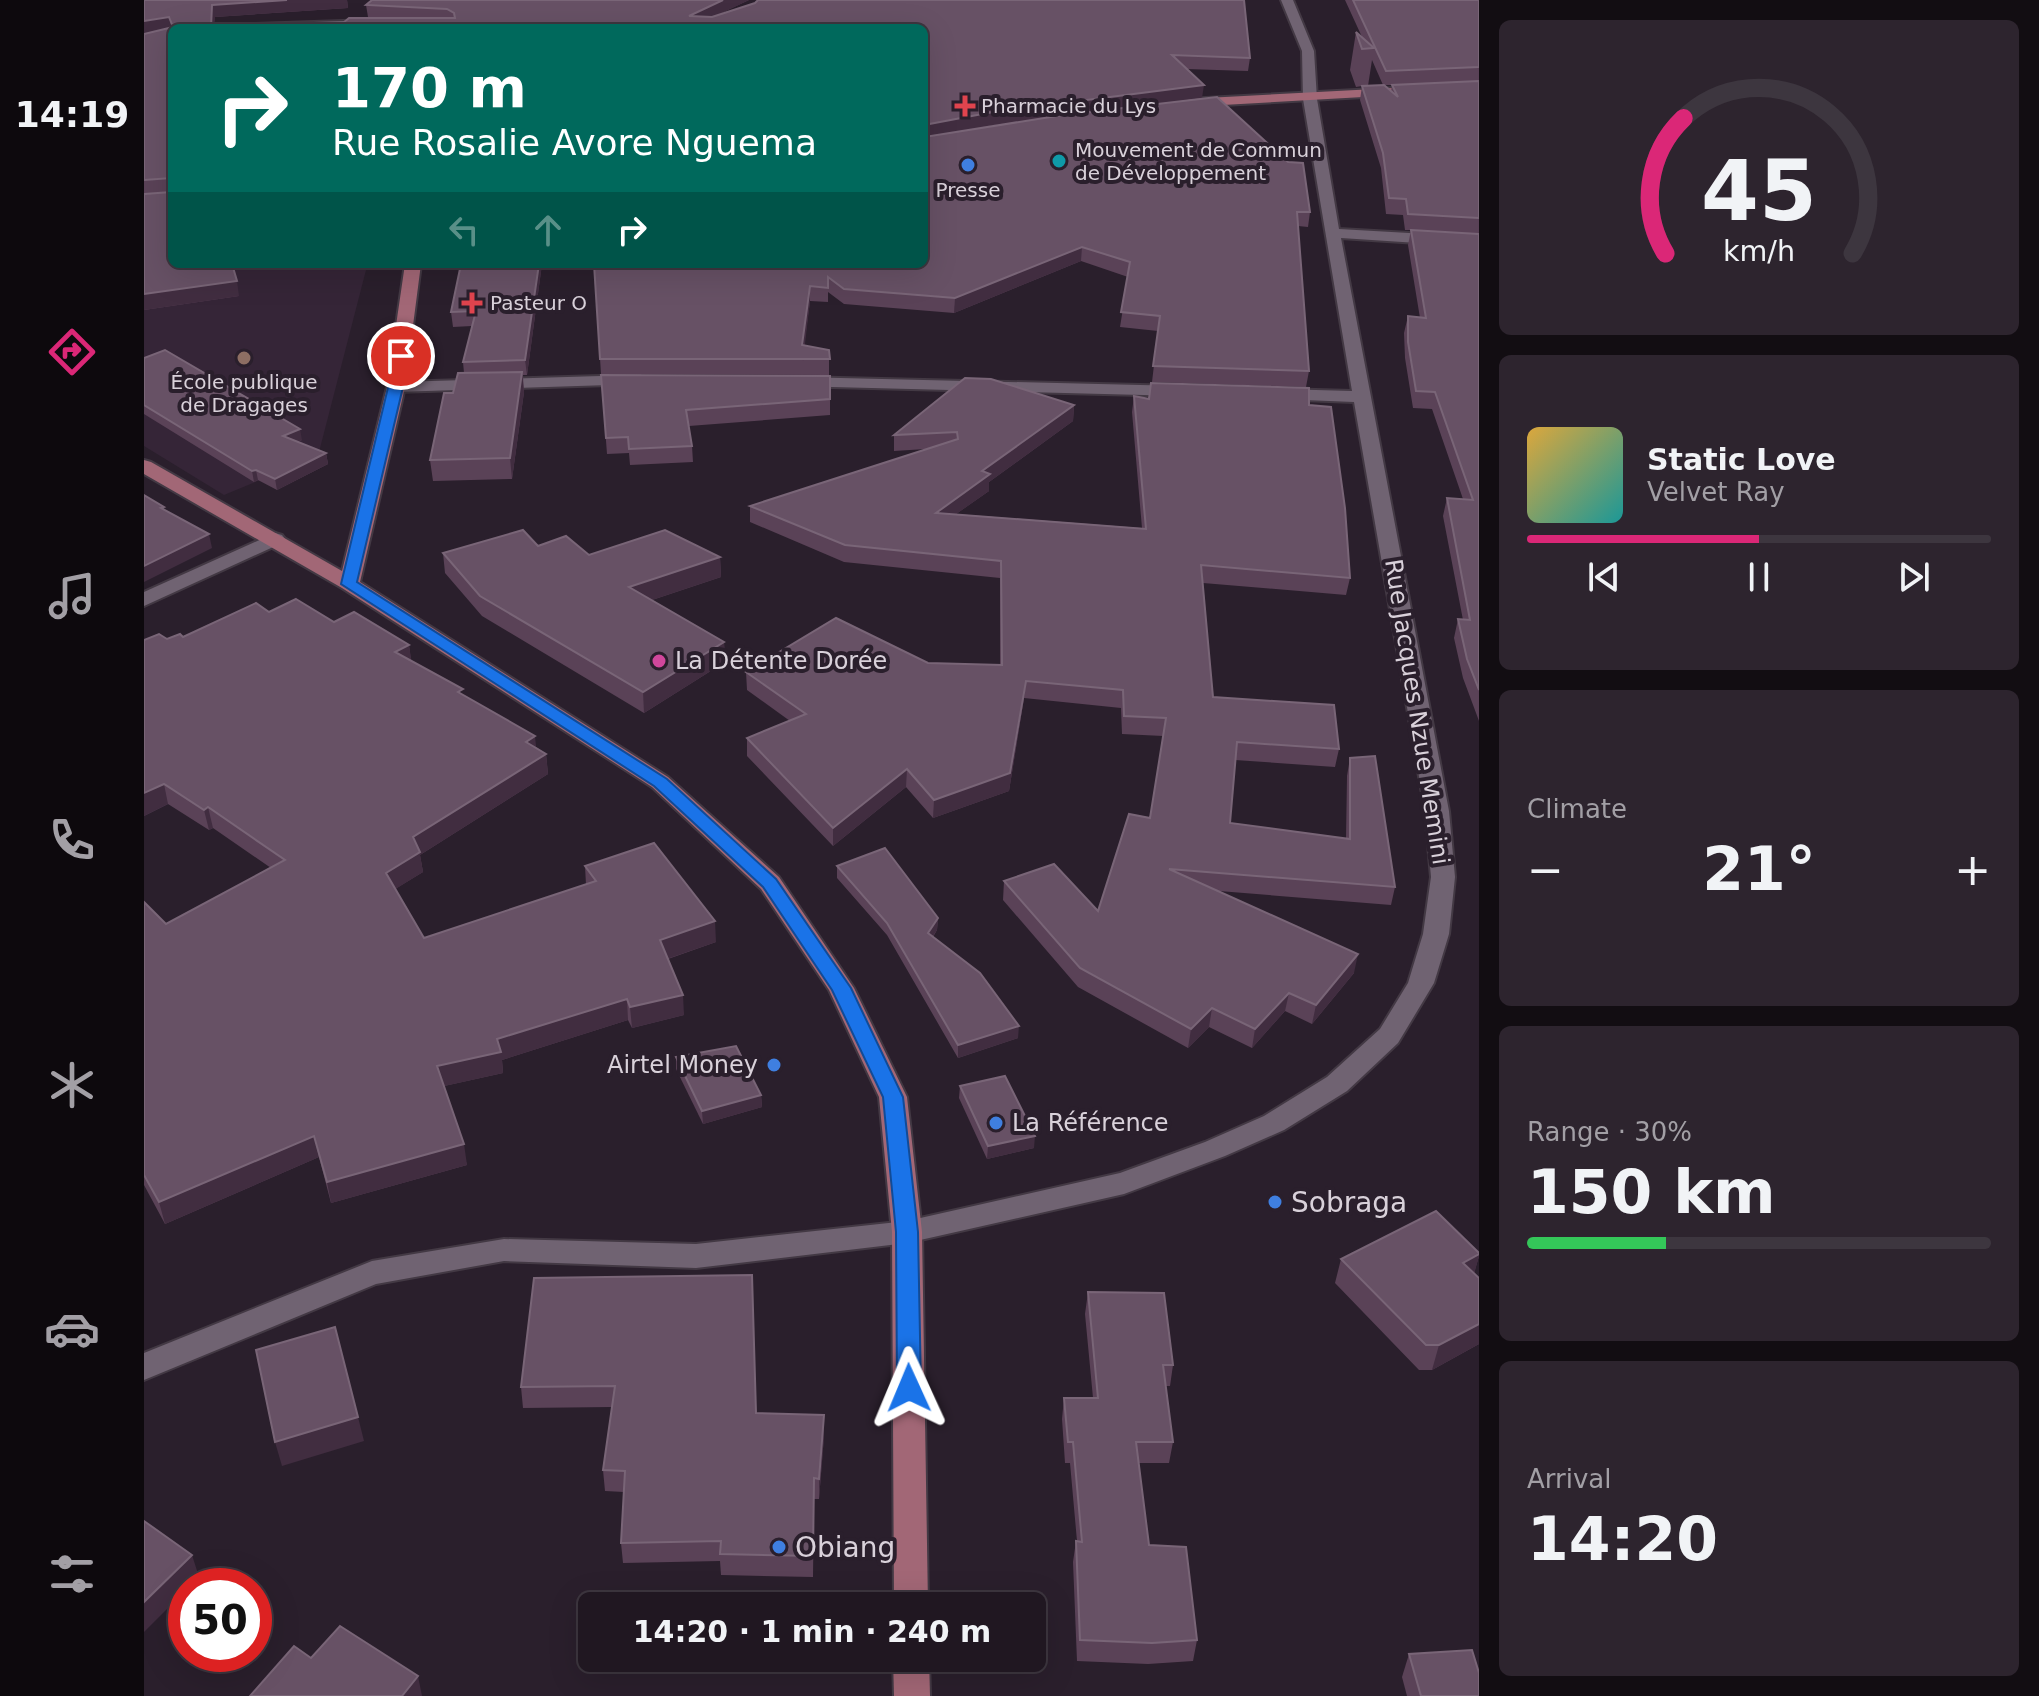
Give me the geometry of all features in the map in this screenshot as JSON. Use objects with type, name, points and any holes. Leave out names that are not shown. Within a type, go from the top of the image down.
[{"type":"main road","points":[[1170,104],[1403,91]]},
{"type":"main road","points":[[349,584],[396,387],[412,268]]},
{"type":"main road","points":[[144,466],[349,584],[660,782],[770,883],[841,988],[893,1097],[907,1232],[911,1592]]},
{"type":"main road","points":[[911,1672],[912,1696]]},
{"type":"street","name":"Rue Jacques Nzue Memini","points":[[144,1367],[372,1273],[504,1250],[696,1256],[907,1232],[1124,1183],[1274,1123],[1337,1084],[1389,1036],[1421,983],[1436,934],[1443,877],[1437,811],[1332,233],[1311,95],[1308,51],[1287,0]]},
{"type":"street","points":[[320,24],[388,24]]},
{"type":"street","points":[[1332,233],[1479,242]]},
{"type":"street","points":[[396,387],[645,380]]},
{"type":"street","points":[[781,381],[1204,392]]},
{"type":"street","points":[[1268,394],[1364,397]]},
{"type":"street","points":[[144,600],[275,539]]},
{"type":"shaded area","name":"École publique de Dragages","points":[[144,220],[168,258],[168,268],[366,270],[318,456],[224,495],[144,446]]},
{"type":"building","points":[[144,0],[287,0],[212,5],[211,24],[172,24],[169,17],[144,21]]},
{"type":"building","points":[[372,0],[723,0],[689,16],[712,17],[758,0],[1244,0],[1250,58],[1172,55],[1204,85],[993,112],[928,124],[928,24],[342,24],[349,18],[455,18],[454,13],[447,9],[366,5]]},
{"type":"building","points":[[1353,0],[1479,0],[1479,67],[1386,71]]},
{"type":"building","points":[[168,28],[168,178],[144,180],[144,34]]},
{"type":"building","points":[[1356,32],[1374,48],[1362,49]]},
{"type":"building","points":[[1479,81],[1479,218],[1408,214],[1406,199],[1389,198],[1383,153],[1362,86],[1384,85],[1398,97],[1392,85]]},
{"type":"building","points":[[1217,97],[1288,162],[1303,163],[1310,212],[1297,212],[1309,371],[1153,366],[1160,316],[1121,312],[1130,262],[1082,247],[955,298],[844,289],[828,277],[828,288],[810,286],[802,345],[829,350],[830,359],[600,359],[594,268],[928,268],[928,136],[1063,115]]},
{"type":"building","points":[[168,192],[168,268],[233,268],[237,281],[144,294],[144,194]]},
{"type":"building","points":[[1411,230],[1479,234],[1479,690],[1467,659],[1458,619],[1470,620],[1447,498],[1473,500],[1435,392],[1416,391],[1408,342],[1408,316],[1426,318]]},
{"type":"building","points":[[460,268],[538,268],[525,360],[463,362],[476,311],[451,312]]},
{"type":"building","points":[[165,350],[300,429],[283,436],[326,453],[275,479],[252,471],[144,405],[144,358]]},
{"type":"building","points":[[522,372],[510,458],[430,460],[444,393],[453,393],[458,373]]},
{"type":"building","points":[[601,375],[830,376],[830,399],[686,410],[692,446],[629,449],[628,437],[606,438]]},
{"type":"building","points":[[965,378],[991,379],[1074,405],[982,471],[990,474],[936,513],[1146,529],[1134,396],[1149,399],[1151,383],[1309,388],[1309,405],[1331,407],[1345,508],[1350,578],[1201,565],[1213,697],[1334,705],[1339,749],[1237,742],[1230,823],[1350,839],[1350,758],[1375,756],[1395,887],[1169,869],[1358,954],[1316,1005],[1289,993],[1255,1029],[1212,1008],[1191,1029],[1080,968],[1004,881],[1054,864],[1098,911],[1129,814],[1150,818],[1166,718],[1124,716],[1123,690],[1026,681],[1010,773],[934,800],[907,769],[833,828],[747,738],[806,714],[746,672],[836,618],[928,663],[1002,665],[1001,561],[845,545],[750,506],[958,439],[957,432],[894,435]]},
{"type":"building","points":[[144,495],[164,507],[161,508],[209,534],[144,566]]},
{"type":"building","points":[[523,530],[538,546],[566,536],[589,555],[665,530],[720,557],[629,587],[724,642],[643,692],[480,596],[443,553]]},
{"type":"building","points":[[296,599],[334,622],[354,612],[409,645],[395,652],[463,689],[458,692],[535,736],[526,742],[546,754],[413,837],[420,852],[386,873],[424,938],[596,881],[585,866],[654,843],[715,921],[660,940],[683,995],[630,1007],[627,999],[497,1039],[501,1052],[437,1066],[464,1144],[327,1182],[314,1136],[159,1202],[144,1175],[144,902],[166,924],[285,860],[208,807],[204,810],[164,784],[144,793],[144,640],[159,634],[167,639],[180,634],[183,637],[256,603],[269,612]]},
{"type":"building","points":[[885,848],[938,918],[928,933],[980,973],[1019,1026],[958,1045],[887,923],[837,866]]},
{"type":"building","points":[[736,1046],[761,1095],[702,1111],[676,1057]]},
{"type":"building","name":"La Référence","points":[[1005,1076],[1035,1136],[988,1146],[960,1086]]},
{"type":"building","points":[[1436,1211],[1479,1253],[1463,1263],[1479,1278],[1479,1324],[1439,1345],[1426,1345],[1341,1259]]},
{"type":"building","points":[[752,1275],[756,1413],[824,1415],[819,1479],[814,1478],[813,1556],[720,1554],[721,1541],[621,1543],[625,1471],[603,1470],[615,1386],[521,1387],[534,1278]]},
{"type":"building","points":[[1088,1292],[1164,1293],[1173,1365],[1163,1365],[1173,1442],[1136,1442],[1149,1545],[1186,1547],[1197,1640],[1152,1643],[1080,1640],[1076,1541],[1082,1542],[1073,1442],[1068,1442],[1064,1398],[1098,1398]]},
{"type":"building","points":[[335,1327],[358,1417],[275,1442],[256,1350]]},
{"type":"building","points":[[144,1521],[192,1555],[179,1568],[168,1568],[168,1578],[144,1602]]},
{"type":"building","points":[[340,1626],[418,1676],[402,1696],[250,1696],[294,1646],[311,1658]]},
{"type":"building","points":[[1472,1650],[1479,1673],[1479,1696],[1421,1696],[1409,1654]]},
{"type":"place","name":"Pharmacie du Lys","points":[[965,106]]},
{"type":"place","name":"Mouvement de Commun de Développement","points":[[1059,161]]},
{"type":"place","name":"Presse","points":[[968,165]]},
{"type":"place","name":"Pasteur O","points":[[472,303]]},
{"type":"place","name":"École publique de Dragages","points":[[244,358]]},
{"type":"place","name":"La Détente Dorée","points":[[659,661]]},
{"type":"place","name":"Airtel Money","points":[[774,1065]]},
{"type":"place","name":"La Référence","points":[[996,1123]]},
{"type":"place","name":"Sobraga","points":[[1275,1202]]},
{"type":"place","name":"Obiang","points":[[779,1547]]},
{"type":"route","points":[[401,356],[349,584],[660,782],[770,883],[841,988],[893,1097],[907,1232],[909,1388]]}]
